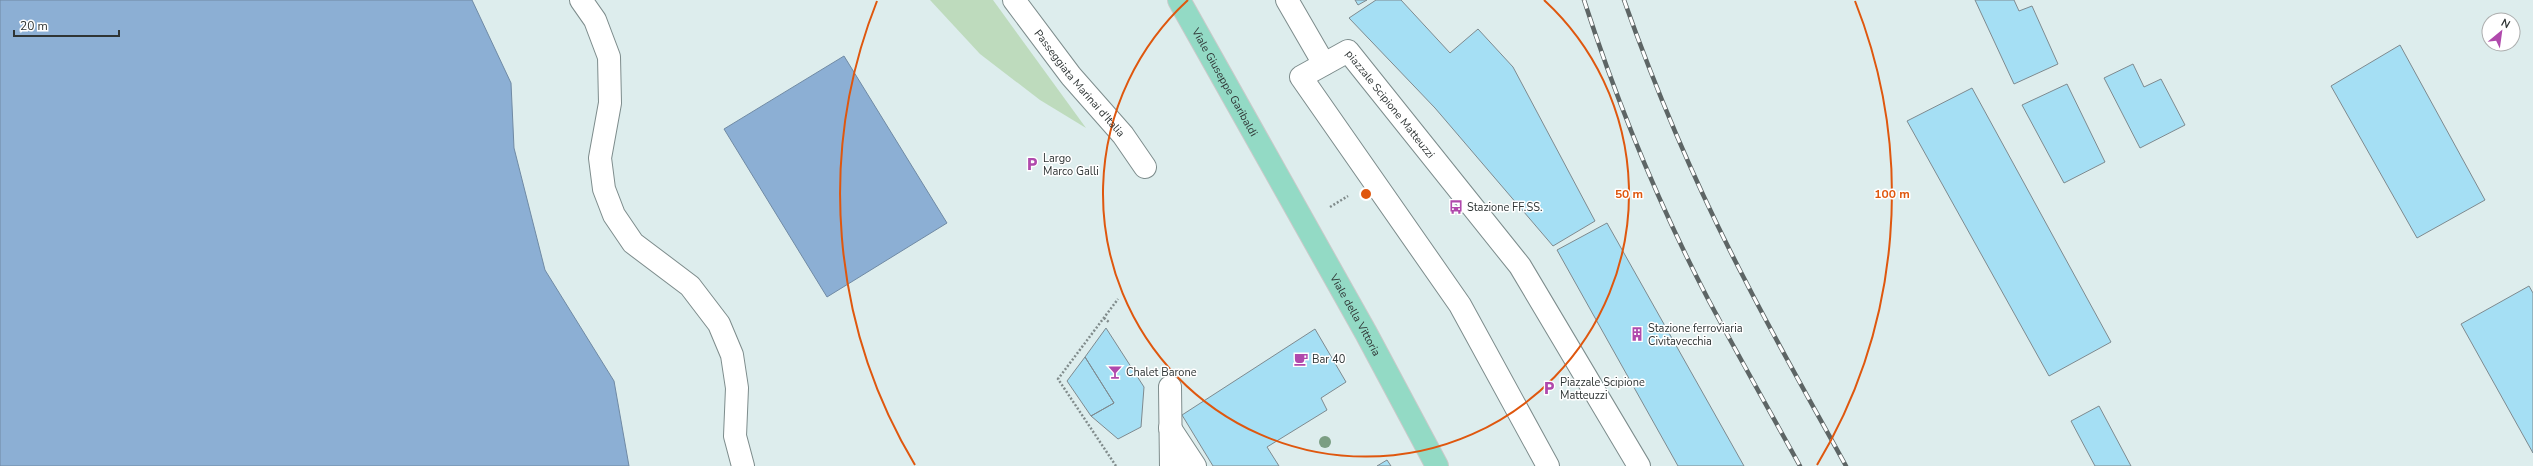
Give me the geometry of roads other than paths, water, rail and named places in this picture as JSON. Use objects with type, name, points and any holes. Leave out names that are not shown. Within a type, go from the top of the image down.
[{"type":"main road","name":"Viale Giuseppe Garibaldi","points":[[1179,0],[1270,165]]},
{"type":"main road","name":"Viale della Vittoria","points":[[1270,165],[1366,333],[1436,466]]},
{"type":"street","points":[[582,0],[595,20],[609,57],[610,103],[600,158],[604,189],[614,216],[633,243],[690,286],[719,324],[732,355],[737,388],[735,436],[743,466]]},
{"type":"street","name":"Passeggiata Marinai d'Italia","points":[[1014,0],[1071,76],[1123,135],[1146,167]]},
{"type":"street","points":[[1287,0],[1324,64]]},
{"type":"street","name":"piazzale Scipione Matteuzzi","points":[[1548,466],[1460,305],[1301,77],[1348,51],[1520,266],[1639,466]]},
{"type":"street","points":[[1170,387],[1171,466]]},
{"type":"street","points":[[1170,428],[1195,466]]},
{"type":"water","points":[[0,0],[472,0],[511,83],[514,148],[545,270],[614,381],[629,466],[0,466]]},
{"type":"water","points":[[844,56],[947,223],[827,297],[724,129]]},
{"type":"railway","points":[[1584,0],[1610,76],[1655,189],[1672,226],[1708,299],[1800,466]]},
{"type":"railway","points":[[1624,0],[1665,107],[1711,212],[1770,327],[1846,466]]},
{"type":"place","name":"Largo Marco Galli","points":[[1032,164]]},
{"type":"place","name":"Stazione FF.SS.","points":[[1456,207]]},
{"type":"place","name":"Stazione ferroviaria Civitavecchia","points":[[1637,334]]},
{"type":"place","name":"Bar 40","points":[[1301,359]]},
{"type":"place","name":"Chalet Barone","points":[[1115,372]]},
{"type":"place","name":"Piazzale Scipione Matteuzzi","points":[[1549,388]]}]
